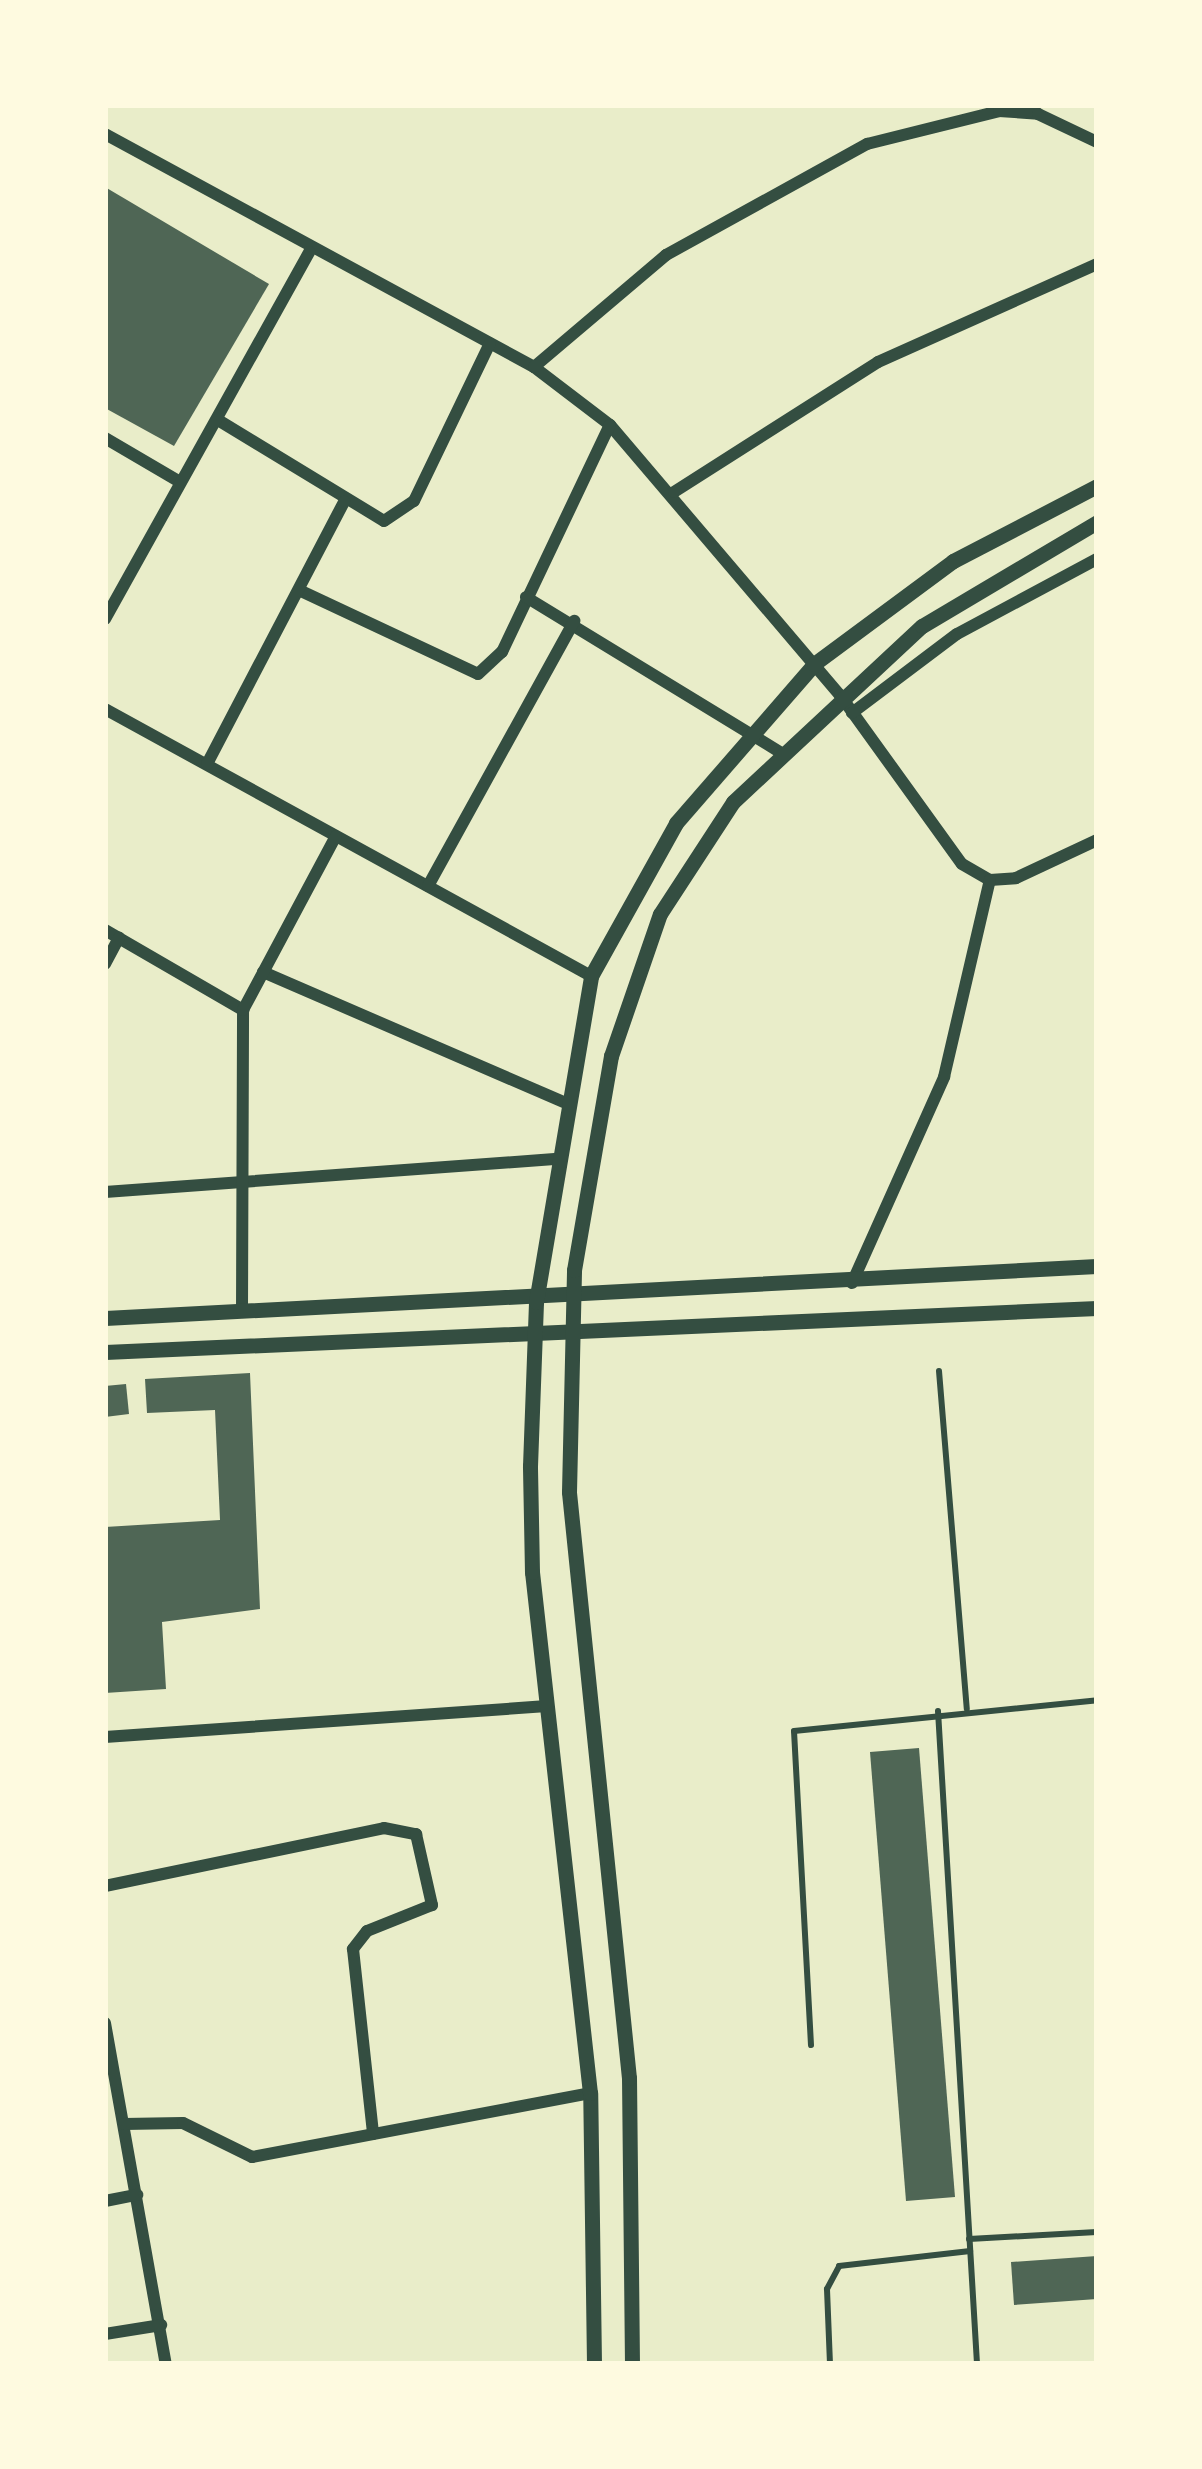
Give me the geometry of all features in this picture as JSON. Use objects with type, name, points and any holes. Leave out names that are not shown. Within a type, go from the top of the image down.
[{"type":"street","points":[[534,367],[666,255],[867,144],[1000,111],[1038,114],[1097,142]]},
{"type":"street","points":[[105,134],[309,252],[534,367],[610,425],[674,493],[840,694],[962,864],[990,880]]},
{"type":"street","points":[[105,619],[309,252]]},
{"type":"street","points":[[674,493],[878,362],[1097,264]]},
{"type":"street","points":[[218,419],[336,486],[344,502],[383,521],[414,501],[490,343]]},
{"type":"street","points":[[301,591],[478,674],[526,597],[610,425]]},
{"type":"street","points":[[105,438],[180,482]]},
{"type":"street","points":[[594,2364],[590,2093],[532,1572],[532,1339],[566,1103],[591,976],[676,823],[814,664],[952,561],[1097,486]]},
{"type":"street","points":[[207,764],[344,502]]},
{"type":"street","points":[[632,2364],[629,2078],[573,1589],[572,1300],[600,1103],[647,946],[713,828],[780,752],[840,694],[969,592],[1097,522]]},
{"type":"street","points":[[851,713],[957,634],[1097,560]]},
{"type":"street","points":[[526,597],[574,621],[780,752]]},
{"type":"street","points":[[428,886],[574,621]]},
{"type":"street","points":[[105,709],[591,976]]},
{"type":"street","points":[[242,1311],[234,1182],[243,1010],[336,836]]},
{"type":"street","points":[[990,880],[1097,840]]},
{"type":"street","points":[[852,1283],[944,1077],[990,880]]},
{"type":"street","points":[[105,930],[243,1010]]},
{"type":"street","points":[[105,964],[119,938]]},
{"type":"street","points":[[263,972],[566,1103]]},
{"type":"street","points":[[105,1192],[558,1159]]},
{"type":"street","points":[[105,1318],[536,1302],[1097,1266]]},
{"type":"street","points":[[105,1352],[532,1339],[1097,1308]]},
{"type":"street","points":[[105,1737],[547,1706]]},
{"type":"street","points":[[105,1886],[384,1828],[416,1834],[432,1905],[367,1931],[353,1949],[373,2134]]},
{"type":"street","points":[[105,2023],[166,2364]]},
{"type":"street","points":[[124,2125],[182,2122],[237,2158],[590,2093]]},
{"type":"street","points":[[105,2201],[137,2195]]},
{"type":"street","points":[[105,2334],[160,2325]]},
{"type":"lane","points":[[939,1371],[968,1709]]},
{"type":"lane","points":[[811,2045],[789,1741],[811,1722],[1097,1700]]},
{"type":"lane","points":[[938,1711],[977,2364]]},
{"type":"lane","points":[[969,2239],[1097,2231]]},
{"type":"lane","points":[[830,2364],[827,2289],[839,2266],[970,2251]]},
{"type":"building","points":[[105,187],[269,284],[174,446],[105,408]]},
{"type":"building","points":[[250,1373],[260,1609],[162,1622],[166,1689],[105,1693],[105,1527],[220,1520],[215,1410],[147,1413],[145,1379]]},
{"type":"building","points":[[126,1384],[129,1414],[105,1417],[105,1386]]},
{"type":"building","points":[[919,1748],[955,2197],[906,2201],[870,1752]]},
{"type":"building","points":[[1097,2256],[1097,2299],[1014,2305],[1011,2262]]}]
